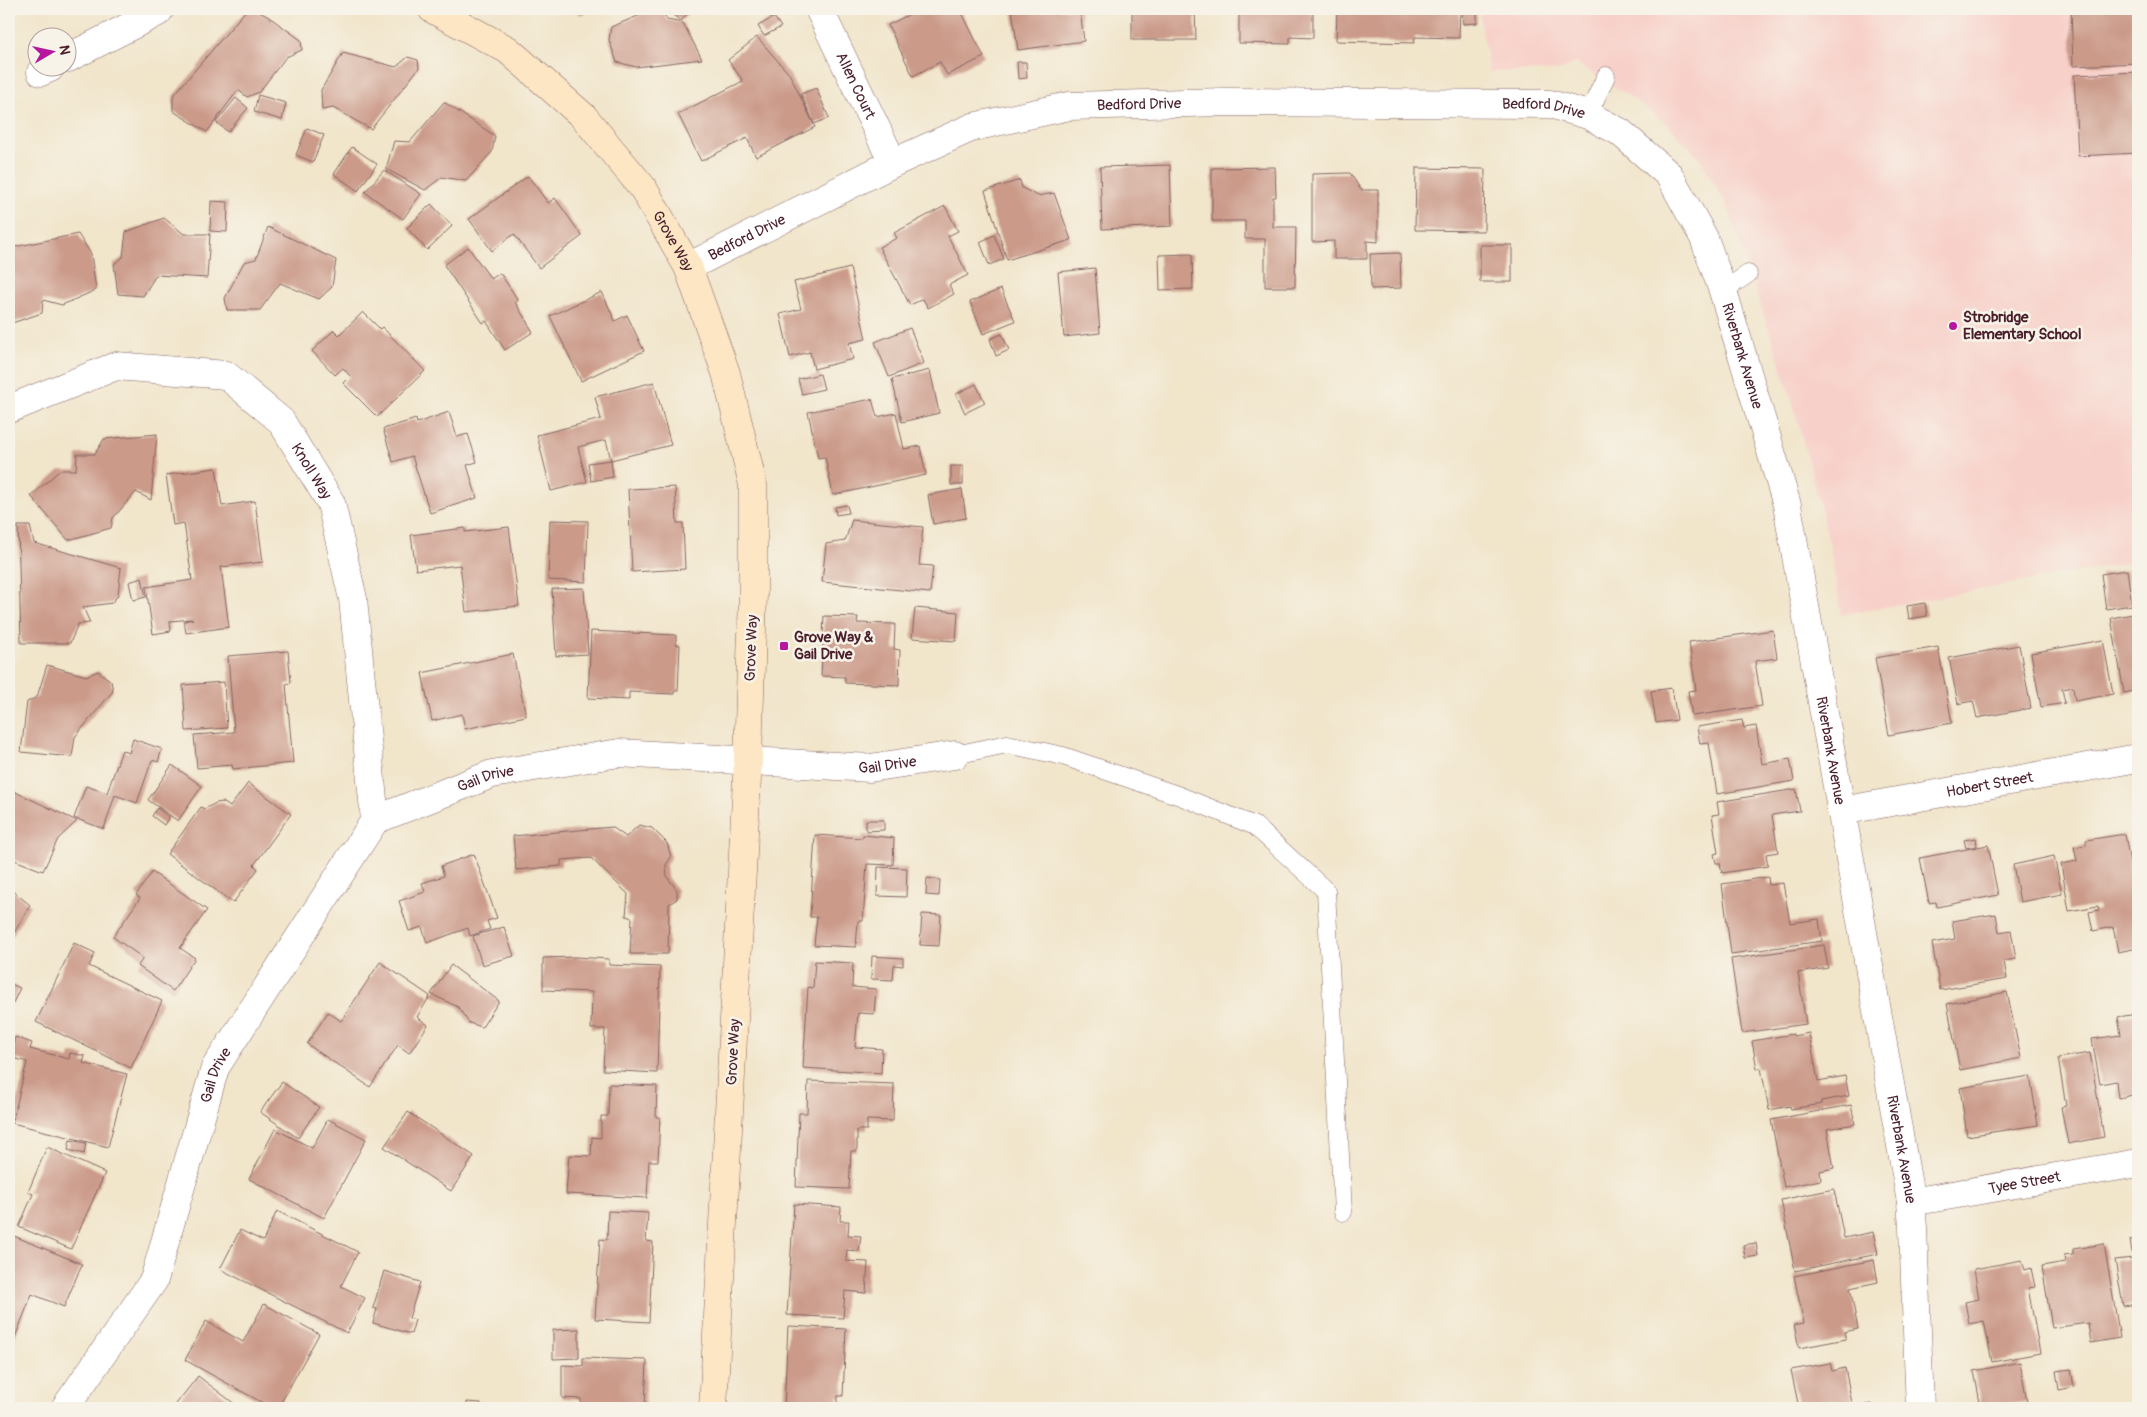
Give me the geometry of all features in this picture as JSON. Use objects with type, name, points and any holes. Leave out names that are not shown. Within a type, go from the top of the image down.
[{"type":"main road","name":"Grove Way","points":[[432,9],[508,50],[584,117],[643,188],[688,266],[726,373],[753,484],[753,595],[748,760],[713,1408]]},
{"type":"street","points":[[78,53],[158,12],[160,9]]},
{"type":"street","name":"Allen Court","points":[[819,9],[893,163]]},
{"type":"street","name":"Bedford Drive","points":[[688,266],[893,163],[973,127],[1069,106],[1225,102],[1550,104],[1588,116],[1620,132]]},
{"type":"street","name":"Riverbank Avenue","points":[[1620,132],[1669,175],[1704,238],[1723,291],[1787,505],[1911,1202],[1914,1228],[1920,1408]]},
{"type":"street","name":"Knoll Way","points":[[9,409],[116,366],[226,375],[281,421],[331,503],[352,598],[375,820]]},
{"type":"street","name":"Gail Drive","points":[[65,1408],[154,1280],[215,1068],[375,820],[492,774],[619,753],[870,768],[955,755]]},
{"type":"street","name":"Hobert Street","points":[[1841,811],[2138,758]]},
{"type":"street","name":"Tyee Street","points":[[1911,1202],[2138,1163]]},
{"type":"lane","points":[[1588,116],[1606,76]]},
{"type":"lane","points":[[1723,291],[1748,274]]},
{"type":"lane","name":"Gail Drive","points":[[955,755],[1007,744],[1063,756],[1180,796],[1255,826],[1326,891],[1343,1212]]},
{"type":"shaded area","name":"Strobridge Elementary School","points":[[1479,9],[2138,9],[2138,561],[1841,615],[1829,541],[1793,403],[1728,207],[1699,157],[1667,124],[1629,96],[1575,63],[1559,71],[1489,72]]},
{"type":"building","points":[[247,9],[254,9],[269,17],[301,40],[302,50],[286,57],[259,92],[247,97],[238,90],[207,132],[173,111],[173,96]]},
{"type":"building","points":[[572,9],[592,9],[582,15]]},
{"type":"building","points":[[655,9],[662,9],[667,20],[683,23],[702,59],[636,67],[617,62],[609,40],[611,27]]},
{"type":"building","points":[[666,9],[692,9],[681,21]]},
{"type":"building","points":[[920,9],[960,9],[984,57],[947,75],[940,62],[913,76],[888,25]]},
{"type":"building","points":[[1012,9],[1080,9],[1084,41],[1018,50]]},
{"type":"building","points":[[1132,9],[1195,9],[1196,40],[1132,40]]},
{"type":"building","points":[[1239,9],[1313,9],[1313,38],[1290,37],[1290,44],[1239,43]]},
{"type":"building","points":[[1337,9],[1460,9],[1459,38],[1415,37],[1414,43],[1336,41]]},
{"type":"building","points":[[1462,9],[1477,9],[1477,23],[1463,24]]},
{"type":"building","points":[[2071,9],[2138,9],[2138,63],[2073,66]]},
{"type":"building","points":[[774,17],[781,27],[764,36],[758,26]]},
{"type":"building","points":[[757,37],[790,75],[815,127],[756,157],[747,138],[701,161],[678,114],[743,81],[728,60]]},
{"type":"building","points":[[343,53],[396,67],[408,57],[418,60],[419,68],[371,129],[333,108],[322,110],[321,90]]},
{"type":"building","points":[[1017,62],[1026,62],[1027,78],[1018,79]]},
{"type":"building","points":[[2138,72],[2138,153],[2078,156],[2074,75]]},
{"type":"building","points":[[816,88],[829,118],[814,124],[801,94]]},
{"type":"building","points":[[258,95],[286,103],[282,120],[254,112]]},
{"type":"building","points":[[236,98],[248,108],[228,132],[216,122]]},
{"type":"building","points":[[444,102],[495,136],[492,152],[466,181],[442,177],[425,190],[386,169],[394,141],[410,142]]},
{"type":"building","points":[[307,128],[324,135],[313,162],[296,155]]},
{"type":"building","points":[[352,147],[377,164],[358,191],[334,174]]},
{"type":"building","points":[[1170,165],[1172,226],[1102,229],[1100,167]]},
{"type":"building","points":[[1275,167],[1276,197],[1273,197],[1273,227],[1296,227],[1295,287],[1265,287],[1265,239],[1245,239],[1245,221],[1212,221],[1212,168]]},
{"type":"building","points":[[1416,168],[1485,169],[1484,231],[1415,230]]},
{"type":"building","points":[[384,170],[421,194],[403,219],[365,192]]},
{"type":"building","points":[[1350,173],[1361,190],[1378,190],[1378,242],[1367,241],[1367,259],[1334,259],[1334,241],[1312,242],[1312,174]]},
{"type":"building","points":[[528,176],[548,203],[555,198],[582,236],[539,268],[514,234],[492,251],[469,219]]},
{"type":"building","points":[[1020,180],[1022,188],[1038,196],[1054,193],[1071,240],[1007,260],[985,191]]},
{"type":"building","points":[[211,201],[228,202],[227,232],[210,231]]},
{"type":"building","points":[[431,204],[452,226],[427,250],[407,228]]},
{"type":"building","points":[[945,206],[958,231],[948,236],[968,275],[949,285],[954,294],[928,308],[923,299],[910,305],[879,247],[897,238],[894,233]]},
{"type":"building","points":[[164,218],[184,234],[210,234],[207,278],[156,275],[143,296],[118,294],[114,264],[123,257],[126,232]]},
{"type":"building","points":[[268,227],[336,260],[332,287],[319,299],[280,283],[260,310],[227,310],[225,298],[244,262],[256,259]]},
{"type":"building","points":[[78,234],[91,254],[96,290],[62,305],[43,300],[42,313],[12,323],[9,311],[9,248]]},
{"type":"building","points":[[994,235],[1004,259],[989,265],[980,242]]},
{"type":"building","points":[[1480,245],[1512,245],[1512,282],[1480,282]]},
{"type":"building","points":[[468,247],[491,279],[500,273],[518,300],[515,302],[533,332],[505,350],[486,321],[483,323],[444,265]]},
{"type":"building","points":[[1400,253],[1401,288],[1371,289],[1370,254]]},
{"type":"building","points":[[1192,254],[1193,289],[1160,290],[1159,255]]},
{"type":"building","points":[[850,268],[866,339],[849,343],[853,359],[814,369],[810,352],[790,357],[780,314],[801,309],[794,282]]},
{"type":"building","points":[[1095,268],[1100,333],[1064,337],[1058,272]]},
{"type":"building","points":[[1001,289],[1015,321],[983,334],[970,302]]},
{"type":"building","points":[[602,292],[615,321],[627,315],[644,351],[581,381],[550,316]]},
{"type":"building","points":[[363,312],[380,329],[382,327],[425,371],[377,417],[343,383],[350,376],[343,368],[335,375],[312,351],[334,330],[339,335]]},
{"type":"building","points":[[910,328],[924,363],[889,377],[875,342]]},
{"type":"building","points":[[1002,334],[1009,350],[996,356],[990,339]]},
{"type":"building","points":[[930,370],[939,413],[902,422],[892,379]]},
{"type":"building","points":[[820,374],[824,389],[802,394],[798,379]]},
{"type":"building","points":[[654,382],[671,445],[611,460],[606,440],[578,447],[587,482],[551,491],[537,435],[601,419],[595,397]]},
{"type":"building","points":[[976,384],[985,403],[965,413],[956,394]]},
{"type":"building","points":[[872,399],[877,417],[896,413],[904,449],[920,446],[926,475],[833,495],[825,457],[818,458],[808,412]]},
{"type":"building","points":[[449,412],[457,437],[468,434],[477,462],[467,465],[477,498],[430,513],[412,456],[393,462],[383,429],[416,419],[417,423]]},
{"type":"building","points":[[157,434],[151,500],[136,492],[113,518],[111,528],[68,540],[31,496],[60,470],[76,470],[77,454],[95,454],[104,439]]},
{"type":"building","points":[[611,460],[613,477],[591,481],[588,463]]},
{"type":"building","points":[[951,466],[963,466],[963,485],[951,485]]},
{"type":"building","points":[[216,468],[222,506],[255,501],[263,562],[221,567],[229,627],[186,633],[184,621],[193,619],[170,621],[171,631],[153,634],[146,587],[192,580],[184,523],[173,525],[166,475]]},
{"type":"building","points":[[675,487],[677,523],[683,523],[685,569],[632,572],[628,489]]},
{"type":"building","points":[[962,489],[966,518],[933,524],[928,495]]},
{"type":"building","points":[[847,505],[849,513],[836,515],[835,507]]},
{"type":"building","points":[[550,520],[588,521],[586,582],[548,580]]},
{"type":"building","points":[[852,520],[923,527],[919,565],[933,566],[930,593],[822,582],[826,544],[845,541]]},
{"type":"building","points":[[18,526],[30,526],[34,543],[121,568],[118,595],[112,603],[83,607],[90,623],[78,624],[70,643],[21,643]]},
{"type":"building","points":[[509,527],[519,606],[466,612],[460,565],[416,570],[411,535],[465,528],[465,532]]},
{"type":"building","points":[[2127,570],[2132,605],[2106,609],[2101,574]]},
{"type":"building","points":[[142,578],[146,597],[133,600],[129,582]]},
{"type":"building","points":[[584,588],[588,654],[556,656],[552,589]]},
{"type":"building","points":[[1925,603],[1927,616],[1909,619],[1907,606]]},
{"type":"building","points":[[915,608],[958,612],[956,641],[912,638]]},
{"type":"building","points":[[2138,613],[2138,690],[2124,693],[2111,618]]},
{"type":"building","points":[[824,616],[858,617],[857,623],[895,624],[894,649],[900,650],[899,685],[845,683],[845,677],[821,676]]},
{"type":"building","points":[[1773,630],[1777,658],[1755,661],[1762,706],[1692,716],[1688,691],[1696,690],[1689,642]]},
{"type":"building","points":[[591,631],[676,635],[676,644],[680,645],[678,691],[674,691],[674,694],[629,692],[629,700],[588,698]]},
{"type":"building","points":[[2103,640],[2113,694],[2075,701],[2073,687],[2062,689],[2065,703],[2041,707],[2031,653]]},
{"type":"building","points":[[2019,645],[2031,708],[1977,718],[1973,701],[1958,704],[1949,658]]},
{"type":"building","points":[[1938,647],[1952,723],[1889,735],[1875,658]]},
{"type":"building","points":[[288,651],[291,683],[286,684],[293,763],[233,769],[232,765],[197,768],[194,735],[234,732],[228,656]]},
{"type":"building","points":[[513,654],[526,716],[465,729],[462,714],[432,721],[422,673]]},
{"type":"building","points":[[47,665],[86,676],[98,671],[111,681],[113,691],[75,737],[72,757],[21,752],[27,702],[37,697]]},
{"type":"building","points":[[224,682],[227,728],[186,731],[183,685]]},
{"type":"building","points":[[1672,688],[1677,720],[1656,723],[1651,691]]},
{"type":"building","points":[[1742,720],[1744,728],[1756,726],[1762,764],[1790,759],[1794,781],[1717,794],[1709,743],[1700,744],[1697,727]]},
{"type":"building","points":[[133,739],[162,749],[158,762],[152,760],[137,803],[115,795],[104,829],[74,818],[86,786],[107,793],[122,750],[129,753]]},
{"type":"building","points":[[172,765],[202,786],[178,821],[148,800]]},
{"type":"building","points":[[248,783],[291,814],[254,865],[258,869],[233,903],[167,854],[201,807],[204,809],[223,802],[230,807]]},
{"type":"building","points":[[9,789],[77,821],[58,839],[43,871],[9,858]]},
{"type":"building","points":[[1796,789],[1800,811],[1772,815],[1778,852],[1766,854],[1768,866],[1722,873],[1720,863],[1716,863],[1714,854],[1718,853],[1712,815],[1719,814],[1717,802]]},
{"type":"building","points":[[157,808],[169,817],[164,825],[152,816]]},
{"type":"building","points":[[866,820],[884,820],[884,830],[866,831]]},
{"type":"building","points":[[639,825],[652,828],[667,843],[671,857],[666,865],[667,877],[677,890],[677,899],[669,904],[668,954],[630,954],[632,918],[626,916],[628,894],[591,858],[561,860],[561,866],[516,870],[513,836],[612,827],[626,837]]},
{"type":"building","points":[[2125,834],[2138,911],[2138,948],[2118,952],[2113,927],[2093,931],[2089,912],[2099,910],[2098,906],[2069,911],[2061,864],[2077,861],[2074,847],[2086,845],[2086,840]]},
{"type":"building","points":[[815,835],[862,838],[863,835],[894,838],[893,865],[867,864],[863,921],[858,921],[856,947],[814,945],[817,917],[810,917]]},
{"type":"building","points":[[1976,838],[1977,846],[1966,848],[1964,840]]},
{"type":"building","points":[[1988,845],[1998,895],[1937,907],[1936,902],[1929,903],[1920,858]]},
{"type":"building","points":[[474,854],[497,918],[487,921],[490,929],[470,936],[468,928],[427,943],[422,927],[409,931],[399,901],[425,892],[422,883],[444,876],[441,866]]},
{"type":"building","points":[[2054,856],[2062,894],[2020,902],[2013,865]]},
{"type":"building","points":[[878,867],[907,868],[906,897],[877,896]]},
{"type":"building","points":[[152,872],[207,910],[180,948],[195,958],[173,991],[138,966],[143,958],[113,937],[140,898],[136,895]]},
{"type":"building","points":[[1768,877],[1769,885],[1783,883],[1790,923],[1819,919],[1822,941],[1731,954],[1722,884]]},
{"type":"building","points":[[927,878],[940,880],[939,896],[926,895]]},
{"type":"building","points":[[9,888],[30,905],[9,942]]},
{"type":"building","points":[[922,914],[941,915],[939,946],[920,945]]},
{"type":"building","points":[[1996,914],[1999,932],[2011,930],[2016,959],[2004,961],[2007,979],[1940,990],[1932,943],[1955,939],[1952,921]]},
{"type":"building","points":[[504,927],[514,956],[482,965],[473,936]]},
{"type":"building","points":[[74,943],[95,953],[89,966],[162,1001],[131,1068],[36,1022]]},
{"type":"building","points":[[1824,945],[1828,968],[1798,973],[1806,1024],[1742,1033],[1731,959]]},
{"type":"building","points":[[872,956],[903,958],[903,966],[894,965],[893,980],[871,979]]},
{"type":"building","points":[[543,958],[609,959],[609,965],[660,967],[657,1073],[603,1070],[605,1029],[591,1029],[592,992],[543,990]]},
{"type":"building","points":[[815,961],[853,963],[852,987],[876,989],[874,1014],[858,1013],[855,1047],[882,1049],[881,1073],[803,1068],[808,987],[813,988]]},
{"type":"building","points":[[380,962],[430,996],[417,1017],[428,1025],[409,1053],[398,1045],[370,1087],[307,1044],[328,1012],[341,1021]]},
{"type":"building","points":[[451,965],[499,1001],[482,1027],[469,1023],[458,1007],[431,994]]},
{"type":"building","points":[[9,983],[20,988],[12,1005],[9,1003]]},
{"type":"building","points":[[2007,992],[2021,1058],[1960,1070],[1947,1004]]},
{"type":"building","points":[[2137,1014],[2138,1094],[2118,1098],[2116,1081],[2100,1084],[2092,1039],[2121,1035],[2118,1017]]},
{"type":"building","points":[[1809,1033],[1818,1081],[1845,1076],[1849,1096],[1821,1101],[1821,1104],[1791,1109],[1790,1106],[1769,1110],[1761,1068],[1757,1069],[1752,1041]]},
{"type":"building","points":[[15,1037],[32,1043],[30,1049],[69,1059],[70,1053],[85,1056],[83,1063],[127,1074],[108,1147],[12,1123],[27,1062],[10,1057]]},
{"type":"building","points":[[2090,1053],[2104,1137],[2068,1144],[2061,1107],[2066,1106],[2058,1058]]},
{"type":"building","points":[[2030,1076],[2038,1125],[1967,1136],[1960,1088]]},
{"type":"building","points":[[808,1081],[894,1084],[893,1121],[867,1120],[867,1130],[857,1130],[857,1151],[851,1151],[849,1189],[796,1187],[799,1113],[807,1113]]},
{"type":"building","points":[[282,1082],[319,1107],[298,1138],[260,1112]]},
{"type":"building","points":[[609,1084],[657,1086],[656,1117],[660,1117],[658,1161],[649,1161],[647,1198],[566,1194],[569,1155],[591,1156],[592,1137],[601,1138],[601,1116],[608,1116]]},
{"type":"building","points":[[1851,1105],[1855,1124],[1827,1129],[1834,1168],[1820,1171],[1821,1180],[1784,1187],[1771,1120]]},
{"type":"building","points":[[408,1112],[474,1156],[451,1191],[384,1147]]},
{"type":"building","points":[[328,1119],[366,1139],[324,1218],[249,1179],[275,1129],[312,1148]]},
{"type":"building","points":[[70,1140],[86,1143],[84,1154],[68,1150]]},
{"type":"building","points":[[47,1147],[105,1173],[71,1249],[19,1227],[33,1194],[28,1192]]},
{"type":"building","points":[[1834,1189],[1844,1238],[1873,1232],[1878,1254],[1795,1271],[1781,1200]]},
{"type":"building","points":[[794,1204],[841,1207],[840,1221],[849,1221],[848,1235],[861,1236],[859,1251],[847,1250],[846,1261],[868,1262],[866,1293],[845,1291],[843,1318],[787,1315]]},
{"type":"building","points":[[277,1211],[358,1252],[341,1286],[365,1298],[347,1333],[220,1269],[240,1230],[263,1241]]},
{"type":"building","points":[[608,1211],[648,1213],[646,1241],[653,1242],[649,1322],[595,1319],[600,1239],[607,1240]]},
{"type":"building","points":[[9,1234],[82,1264],[64,1307],[32,1294],[14,1340],[9,1337]]},
{"type":"building","points":[[2138,1239],[2138,1304],[2123,1306],[2115,1260],[2133,1258],[2130,1240]]},
{"type":"building","points":[[1756,1243],[1758,1256],[1745,1258],[1743,1245]]},
{"type":"building","points":[[2104,1244],[2120,1338],[2091,1343],[2088,1323],[2052,1328],[2042,1266],[2065,1262],[2064,1255],[2073,1254],[2073,1249]]},
{"type":"building","points":[[1874,1260],[1878,1282],[1850,1288],[1858,1329],[1844,1332],[1846,1339],[1799,1348],[1794,1325],[1804,1323],[1794,1276]]},
{"type":"building","points":[[2022,1260],[2025,1270],[2031,1268],[2035,1287],[2028,1288],[2040,1353],[1992,1362],[1984,1321],[1969,1324],[1965,1302],[1979,1299],[1974,1269]]},
{"type":"building","points":[[384,1271],[420,1282],[409,1318],[415,1320],[411,1334],[373,1323],[377,1309],[373,1308]]},
{"type":"building","points":[[264,1304],[319,1334],[278,1408],[272,1408],[185,1360],[206,1321],[243,1342]]},
{"type":"building","points":[[788,1326],[846,1329],[843,1396],[838,1396],[837,1408],[784,1408]]},
{"type":"building","points":[[579,1329],[579,1358],[553,1359],[553,1330]]},
{"type":"building","points":[[583,1358],[647,1360],[645,1408],[581,1408],[581,1399],[562,1398],[562,1365],[583,1366]]},
{"type":"building","points":[[2020,1362],[2027,1402],[1981,1408],[1974,1371]]},
{"type":"building","points":[[1830,1363],[1832,1371],[1845,1368],[1853,1408],[1799,1408],[1791,1370]]},
{"type":"building","points":[[2071,1369],[2074,1387],[2059,1390],[2056,1371]]},
{"type":"building","points":[[198,1376],[240,1408],[173,1408]]},
{"type":"building","points":[[467,1402],[481,1403],[481,1408],[467,1408]]},
{"type":"building","points":[[1871,1404],[1872,1408],[1855,1408],[1855,1407]]},
{"type":"place","name":"Strobridge Elementary School","points":[[1953,326]]},
{"type":"place","name":"Grove Way & Gail Drive","points":[[784,646]]}]
